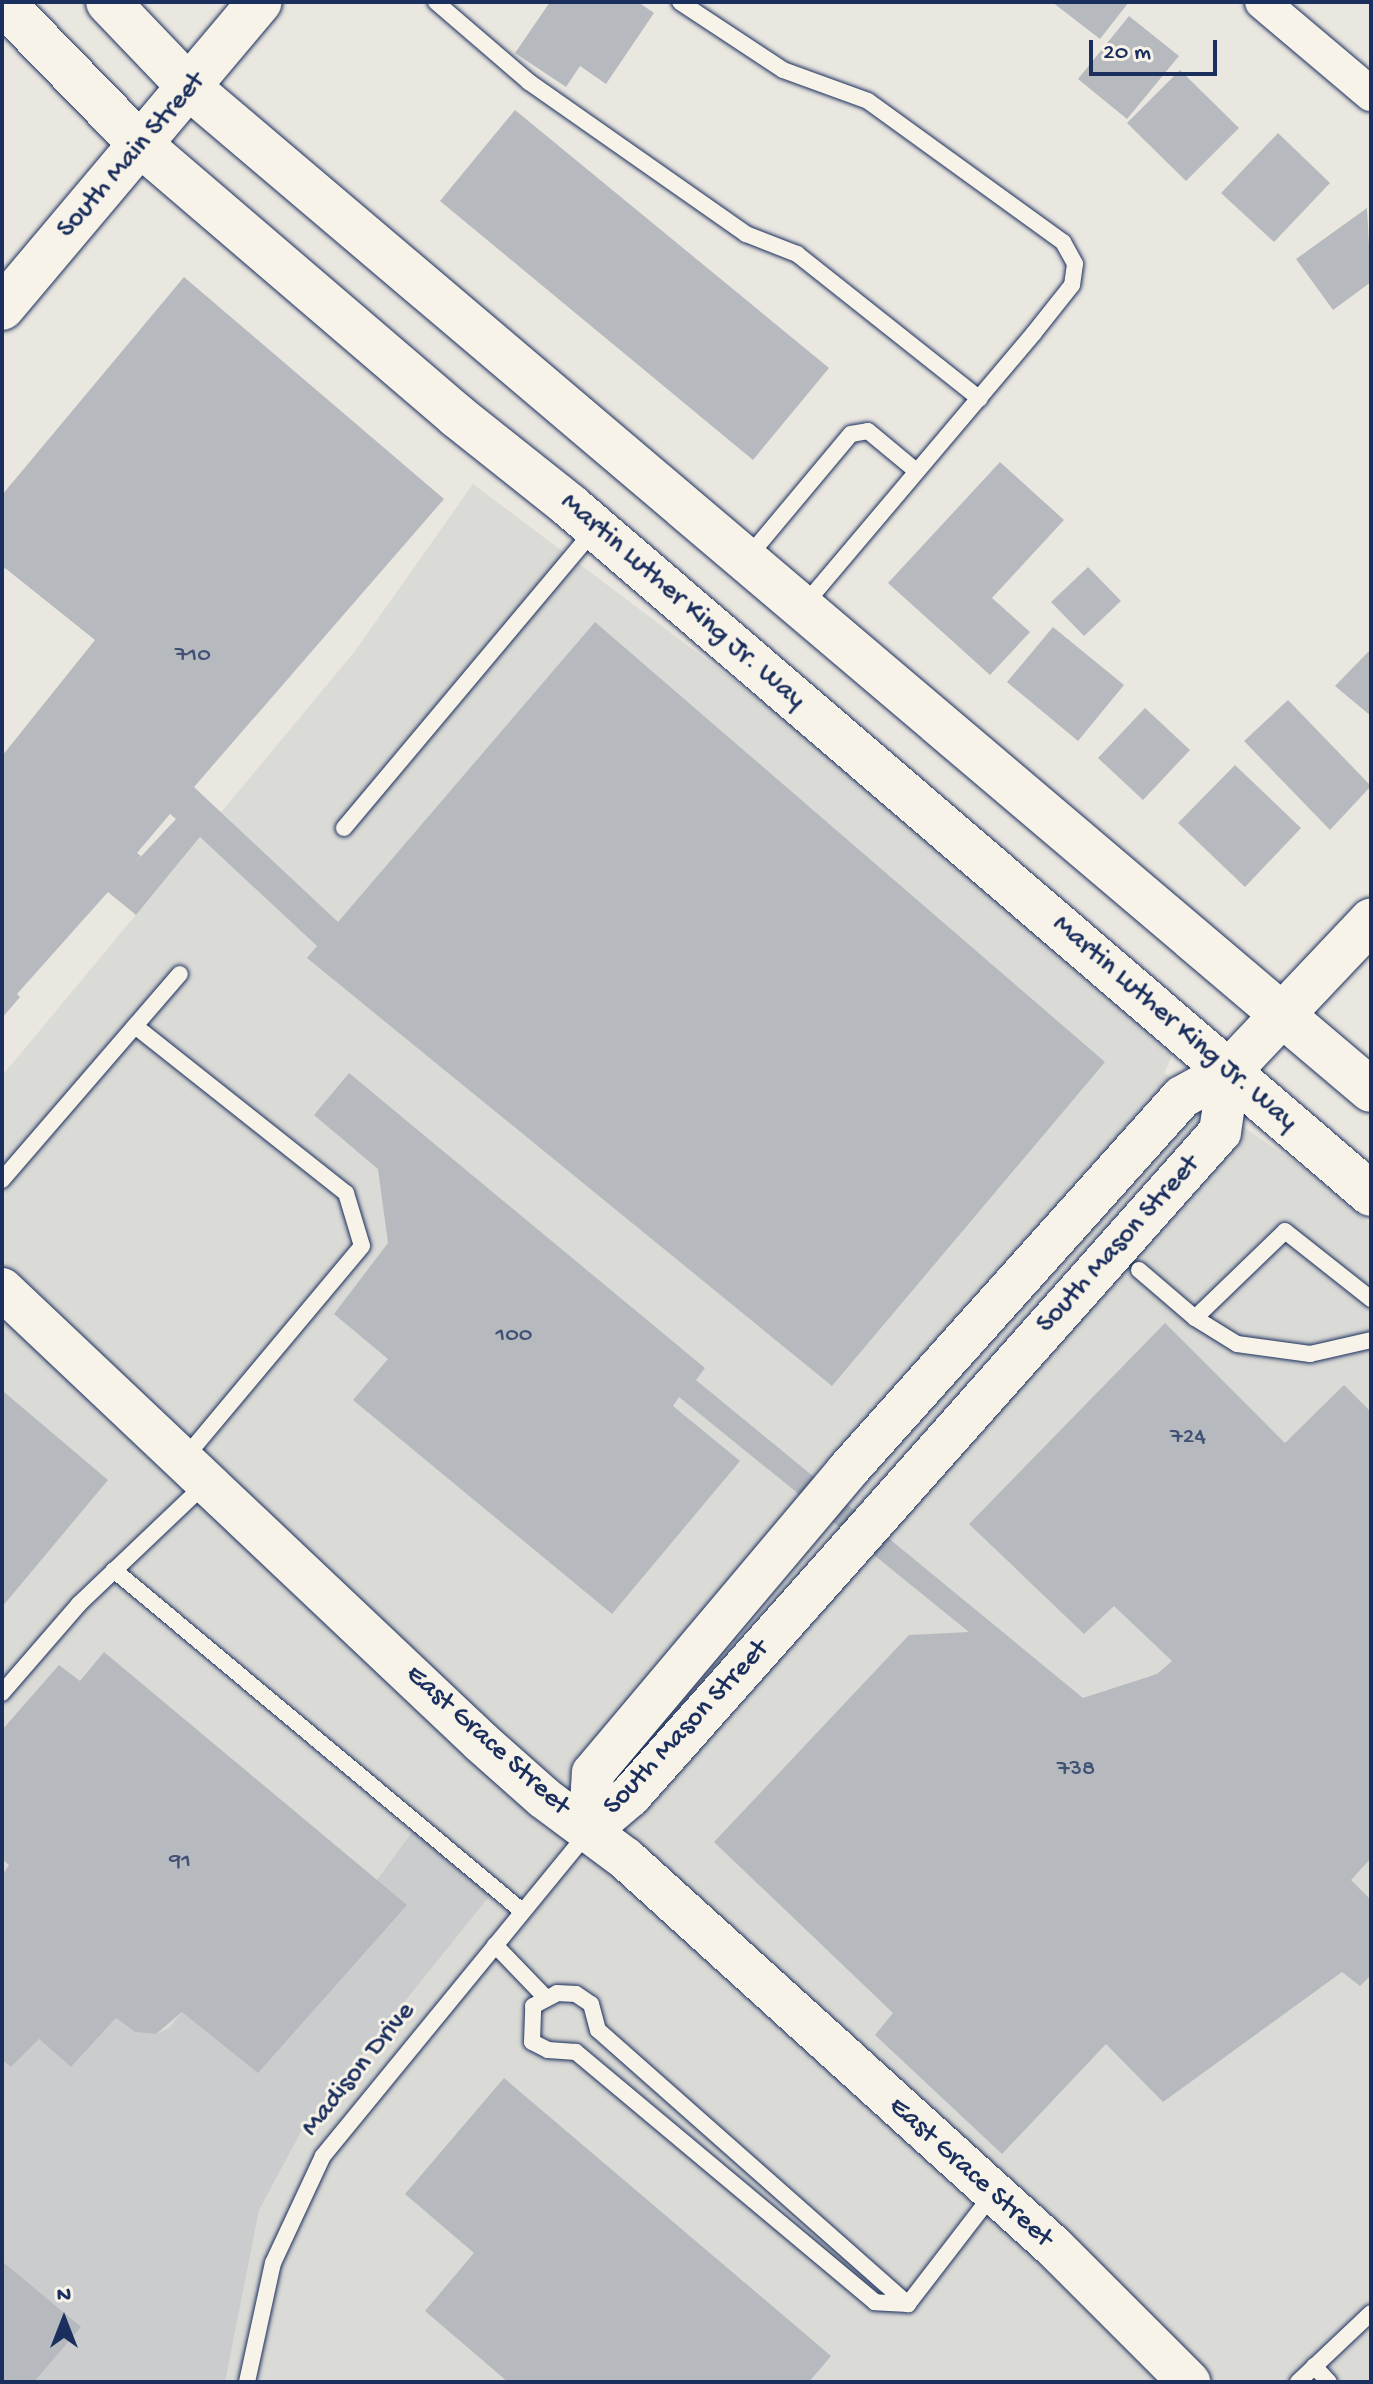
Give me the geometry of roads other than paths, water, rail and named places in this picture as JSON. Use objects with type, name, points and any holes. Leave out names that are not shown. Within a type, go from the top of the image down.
[{"type":"main road","name":"Martin Luther King Jr. Way","points":[[2,2],[141,145],[596,528],[1371,1194]]},
{"type":"main road","points":[[108,2],[191,89],[1371,1090]]},
{"type":"main road","name":"South Main Street","points":[[2,308],[191,89],[260,2]]},
{"type":"main road","name":"South Mason Street","points":[[1229,1071],[1371,921]]},
{"type":"street","points":[[1267,4],[1371,94]]},
{"type":"street","name":"South Mason Street","points":[[589,1831],[593,1773],[847,1471],[1182,1097],[1229,1071]]},
{"type":"street","name":"East Grace Street","points":[[2,1289],[197,1469],[481,1742],[589,1831],[992,2195],[1055,2248],[1189,2382]]},
{"type":"lane","points":[[436,2],[529,82],[746,234],[797,254],[980,399]]},
{"type":"lane","points":[[680,2],[783,70],[868,101],[1063,242],[1075,264],[1072,285],[1034,333],[803,606]]},
{"type":"lane","points":[[747,559],[851,434],[868,431],[915,470]]},
{"type":"lane","points":[[344,828],[596,528]]},
{"type":"lane","points":[[2,1180],[180,974]]},
{"type":"lane","points":[[2,1693],[114,1570],[197,1469],[362,1246],[346,1193],[135,1026]]},
{"type":"lane","points":[[1195,1318],[1285,1231],[1371,1299]]},
{"type":"lane","points":[[1139,1270],[1195,1318],[1237,1344],[1310,1354],[1371,1340]]},
{"type":"lane","points":[[114,1570],[522,1911]]},
{"type":"lane","name":"Madison Drive","points":[[247,2382],[264,2291],[308,2182],[338,2132],[589,1831]]},
{"type":"lane","points":[[495,1945],[544,1996]]},
{"type":"lane","points":[[576,1994],[591,2004],[598,2030],[908,2304],[875,2302],[576,2052],[548,2050],[532,2042],[533,2006],[544,1996],[576,1994]]},
{"type":"lane","points":[[908,2304],[992,2195]]},
{"type":"lane","points":[[1298,2382],[1371,2313]]},
{"type":"lane","points":[[1314,2366],[1329,2382]]}]
